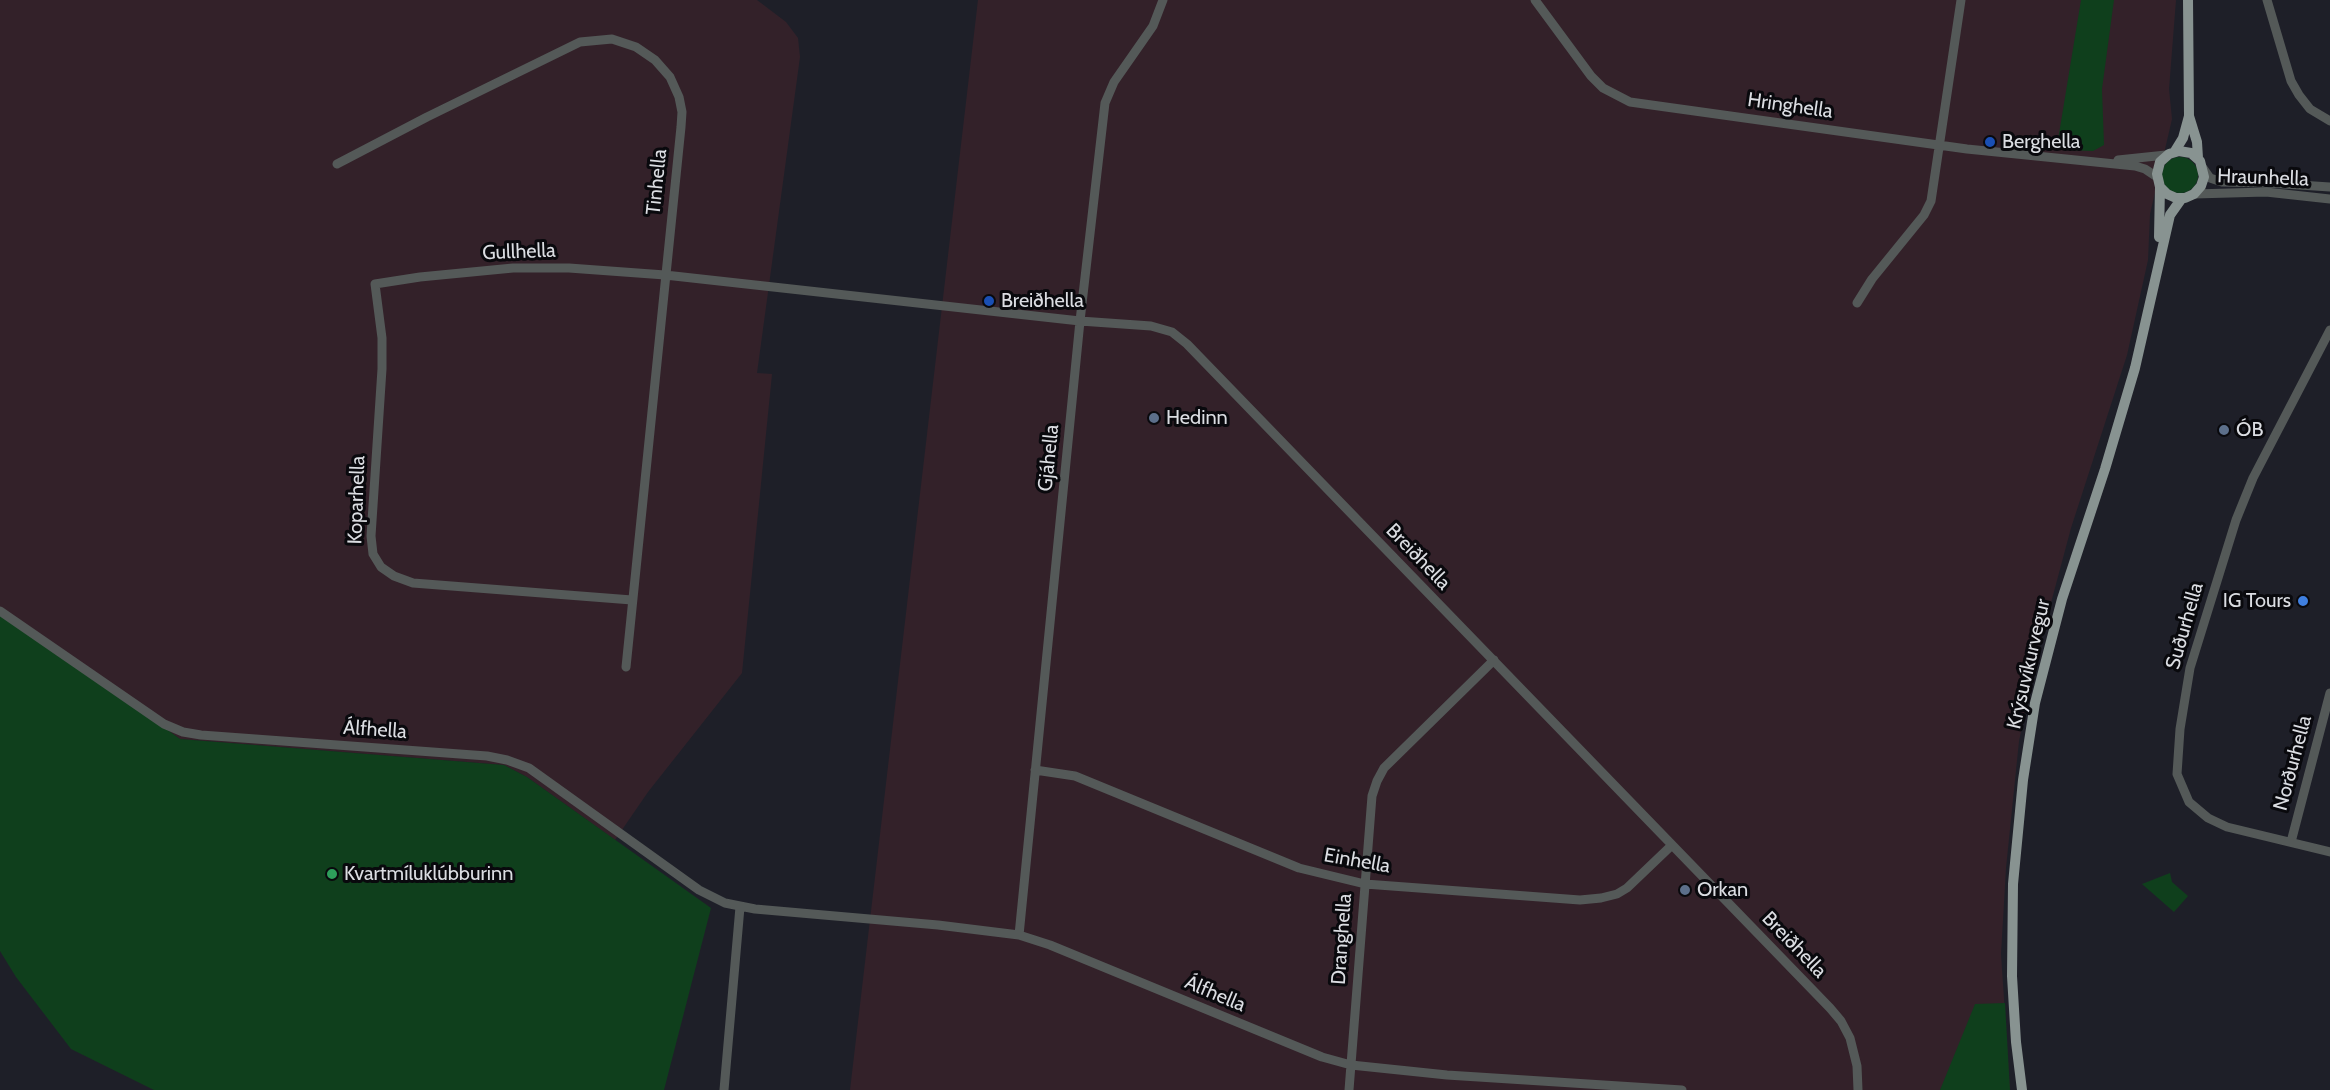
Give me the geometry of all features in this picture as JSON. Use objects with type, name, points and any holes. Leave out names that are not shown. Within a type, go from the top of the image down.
[{"type":"main road","points":[[2188,0],[2189,116],[2183,138],[2158,166],[2158,182],[2169,196],[2182,198],[2194,194],[2203,183],[2197,142],[2189,116]]},
{"type":"main road","points":[[2171,153],[2187,152],[2201,163]]},
{"type":"main road","name":"Krýsuvíkurvegur","points":[[2158,182],[2159,259]]},
{"type":"main road","name":"Krýsuvíkurvegur","points":[[2022,1090],[2012,976],[2013,884],[2023,780],[2035,703],[2061,599],[2105,469],[2135,368],[2170,215],[2182,198]]},
{"type":"street","name":"Gjáhella","points":[[1019,935],[1080,321],[1105,103],[1114,82],[1153,26],[1163,0]]},
{"type":"street","name":"Hringhella","points":[[1535,0],[1591,76],[1603,88],[1624,100],[1940,146]]},
{"type":"street","points":[[1857,303],[1928,208],[1935,183],[1960,0]]},
{"type":"street","points":[[2267,0],[2281,50],[2295,88],[2310,109],[2330,121]]},
{"type":"street","name":"Tinhella","points":[[337,164],[569,46],[594,39],[612,39],[636,47],[655,60],[670,77],[679,97],[681,120],[626,667]]},
{"type":"street","points":[[1940,146],[2141,167],[2158,182]]},
{"type":"street","points":[[2091,162],[2171,153]]},
{"type":"street","name":"Hraunhella","points":[[2201,163],[2210,178],[2222,183],[2330,187]]},
{"type":"street","name":"Hraunhella","points":[[2194,194],[2266,192],[2330,199]]},
{"type":"street","name":"Gullhella","points":[[375,284],[513,268],[569,268],[665,275]]},
{"type":"street","name":"Breiðhella","points":[[665,275],[1080,321],[1151,326],[1172,332],[1187,344],[1836,1014],[1846,1030],[1854,1052],[1858,1090]]},
{"type":"street","name":"Koparhella","points":[[375,284],[382,338],[382,369],[371,536],[373,554],[381,567],[394,576],[412,583],[632,600]]},
{"type":"street","name":"Suðurhella","points":[[2330,330],[2253,478],[2236,520],[2190,669],[2177,774],[2189,802],[2198,811],[2227,827],[2330,852]]},
{"type":"street","name":"Álfhella","points":[[0,611],[164,724],[183,732],[487,756],[529,768],[699,890],[725,903],[740,907],[1019,935],[1050,945],[1322,1057],[1351,1065],[1447,1075],[1682,1090]]},
{"type":"street","name":"Dranghella","points":[[1349,1090],[1372,796],[1384,768],[1494,660]]},
{"type":"street","name":"Norðurhella","points":[[2291,842],[2330,693]]},
{"type":"street","name":"Einhella","points":[[1035,770],[1075,776],[1299,868],[1365,884],[1581,900],[1601,898],[1617,894],[1627,888],[1672,845]]},
{"type":"street","points":[[724,1090],[740,907]]},
{"type":"shaded area","points":[[0,0],[757,0],[786,22],[798,38],[800,57],[757,373],[772,374],[742,673],[648,792],[615,840],[527,777],[504,765],[180,739],[0,610]]},
{"type":"shaded area","points":[[978,0],[2176,0],[2169,89],[2172,119],[2150,214],[2148,260],[2127,355],[2071,528],[2037,655],[2019,741],[2006,868],[2001,954],[2010,1090],[850,1090]]},
{"type":"green space","points":[[2081,0],[2114,0],[2102,89],[2104,145],[2093,151],[2066,150],[2057,146]]},
{"type":"green space","points":[[2180,157],[2193,162],[2198,175],[2193,188],[2180,193],[2167,188],[2162,175],[2167,162]]},
{"type":"green space","name":"Kvartmíluklúbburinn","points":[[0,610],[180,739],[504,765],[527,777],[711,908],[664,1090],[154,1090],[71,1049],[16,977],[0,951]]},
{"type":"green space","points":[[2170,873],[2172,882],[2188,896],[2174,912],[2142,884]]},
{"type":"green space","points":[[2005,1003],[2010,1090],[1940,1090],[1975,1004]]},
{"type":"place","name":"Berghella","points":[[1990,142]]},
{"type":"place","name":"Breiðhella","points":[[989,301]]},
{"type":"place","name":"Hedinn","points":[[1154,418]]},
{"type":"place","name":"ÓB","points":[[2224,430]]},
{"type":"place","name":"IG Tours","points":[[2303,601]]},
{"type":"place","name":"Kvartmíluklúbburinn","points":[[332,874]]},
{"type":"place","name":"Orkan","points":[[1685,890]]}]
